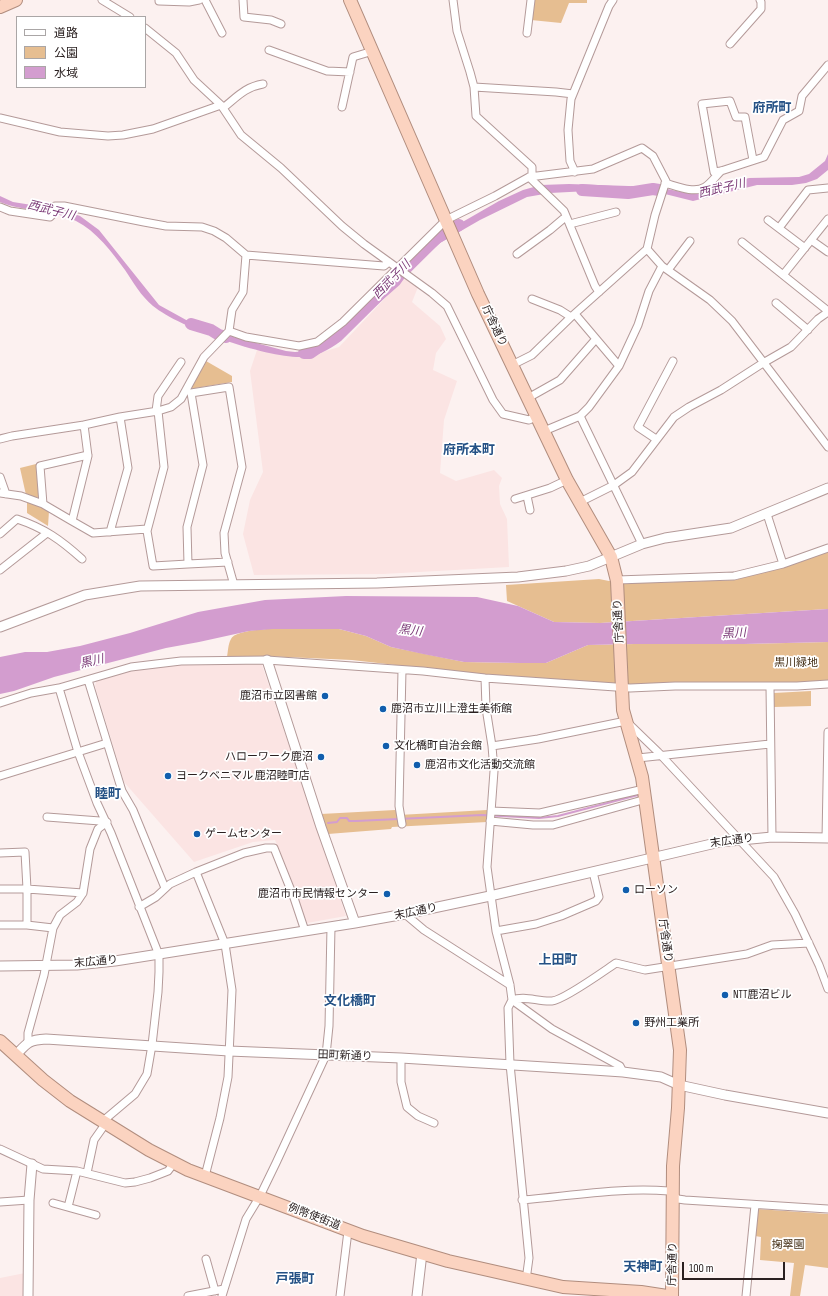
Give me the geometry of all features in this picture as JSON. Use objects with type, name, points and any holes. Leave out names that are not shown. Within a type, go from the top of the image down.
[{"type":"highway","points":[[0,7],[16,0]]},
{"type":"highway","name":"庁舎通り","points":[[350,0],[478,294],[567,480],[611,557],[617,580],[623,710],[638,758],[645,794],[680,1050],[674,1166],[672,1296]]},
{"type":"highway","name":"例幣使街道","points":[[0,1041],[43,1080],[70,1101],[174,1163],[348,1231],[422,1254],[526,1280],[568,1288],[621,1291],[667,1296]]},
{"type":"street","points":[[102,0],[128,16]]},
{"type":"street","points":[[159,0],[189,2],[199,0]]},
{"type":"street","points":[[205,0],[222,33]]},
{"type":"street","points":[[243,0],[244,17],[271,20],[281,24]]},
{"type":"street","points":[[453,0],[457,31],[474,87],[476,116],[532,167],[530,176]]},
{"type":"street","points":[[527,33],[531,0]]},
{"type":"street","points":[[575,172],[570,161],[568,130],[572,94],[609,6],[613,0]]},
{"type":"street","points":[[730,44],[761,9],[762,2],[760,0]]},
{"type":"street","points":[[146,30],[176,53],[194,80],[222,107],[241,135],[281,168],[342,226],[432,293],[447,306],[493,400],[503,414],[529,420],[537,416]]},
{"type":"street","points":[[269,50],[327,70],[350,72]]},
{"type":"street","points":[[342,107],[353,57],[372,51]]},
{"type":"street","points":[[753,160],[745,117],[736,117],[730,101],[702,104],[714,172],[721,171],[764,157],[783,120],[799,111],[802,96],[828,65]]},
{"type":"street","points":[[0,118],[60,132],[108,136],[123,135],[153,129],[222,107],[252,86],[263,84]]},
{"type":"street","points":[[474,87],[572,94]]},
{"type":"street","points":[[229,331],[246,337],[300,346],[317,342],[344,322],[447,223],[530,176],[593,169],[642,148],[653,156],[666,180],[655,215],[648,248],[573,315],[532,355],[512,365]]},
{"type":"street","points":[[665,183],[693,190],[706,186],[721,171]]},
{"type":"street","points":[[530,176],[564,211],[595,286],[599,292]]},
{"type":"street","points":[[779,228],[808,190],[828,188]]},
{"type":"street","points":[[0,206],[10,211],[50,217],[55,206],[64,206],[166,226],[202,227],[214,231],[226,238],[246,255],[384,266],[389,262]]},
{"type":"street","points":[[517,254],[563,219],[568,221],[616,212]]},
{"type":"street","points":[[783,275],[828,219]]},
{"type":"street","points":[[768,220],[805,248]]},
{"type":"street","points":[[811,240],[828,252]]},
{"type":"street","points":[[544,431],[580,416],[589,407],[619,366],[638,325],[649,291],[665,268],[690,241]]},
{"type":"street","points":[[580,502],[614,485],[632,472],[656,438],[674,417],[791,347],[828,311],[742,242]]},
{"type":"street","points":[[648,248],[665,268],[710,300],[732,321],[828,447]]},
{"type":"street","points":[[1,438],[84,425],[171,407],[181,399],[204,357],[229,331],[232,310],[243,292],[246,255]]},
{"type":"street","points":[[532,299],[573,315],[619,366]]},
{"type":"street","points":[[776,303],[808,330]]},
{"type":"street","points":[[528,398],[560,380],[595,340]]},
{"type":"street","points":[[656,438],[638,427],[673,361]]},
{"type":"street","points":[[180,362],[158,396],[157,411],[164,467],[146,531],[153,566],[228,562]]},
{"type":"street","points":[[188,564],[187,527],[203,465],[191,393],[229,387],[242,467],[224,533],[225,553],[234,585]]},
{"type":"street","points":[[580,416],[642,544]]},
{"type":"street","points":[[110,532],[128,468],[120,417]]},
{"type":"street","points":[[72,521],[88,455],[84,425]]},
{"type":"street","points":[[43,504],[40,466],[88,455]]},
{"type":"street","points":[[0,477],[3,494],[21,496],[43,504],[93,533],[147,528]]},
{"type":"street","points":[[517,497],[527,496],[567,480]]},
{"type":"street","points":[[0,627],[85,595],[140,586],[377,583],[518,577],[580,568],[642,544],[665,538],[731,528],[828,488]]},
{"type":"street","points":[[527,496],[530,510]]},
{"type":"street","points":[[767,514],[783,564]]},
{"type":"street","points":[[0,534],[17,519],[34,525],[62,541],[82,559]]},
{"type":"street","points":[[0,570],[47,533]]},
{"type":"street","points":[[617,580],[734,576],[783,564],[828,548]]},
{"type":"street","points":[[267,660],[321,827],[355,923]]},
{"type":"street","points":[[0,703],[31,693],[59,688],[131,667],[181,661],[267,660],[485,678],[622,687],[770,687],[828,684]]},
{"type":"street","points":[[402,670],[399,806],[402,824]]},
{"type":"street","points":[[485,678],[486,708],[494,771],[487,861],[490,896],[496,931],[510,985],[512,1000],[508,1008],[510,1064],[522,1200],[529,1258],[526,1280]]},
{"type":"street","points":[[88,680],[122,791],[133,810],[165,888]]},
{"type":"street","points":[[770,687],[772,837]]},
{"type":"street","points":[[59,688],[78,752],[104,824],[159,955],[159,979],[149,1068],[135,1094],[104,1122],[94,1140],[87,1173]]},
{"type":"street","points":[[492,746],[538,739],[626,721],[661,755],[738,840],[774,877],[795,914],[809,943],[828,989]]},
{"type":"street","points":[[827,838],[828,732]]},
{"type":"street","points":[[0,776],[107,743]]},
{"type":"street","points":[[638,758],[770,744]]},
{"type":"street","points":[[491,811],[540,813],[645,794]]},
{"type":"street","points":[[490,821],[533,825],[553,825],[645,794]]},
{"type":"street","points":[[47,817],[100,821],[104,824]]},
{"type":"street","points":[[16,1055],[28,1042],[28,1033],[44,975],[53,928],[60,915],[78,902],[83,893],[90,849],[96,833],[104,824]]},
{"type":"street","name":"末広通り","points":[[0,966],[94,964],[159,955],[405,914],[490,896],[720,842],[772,837],[827,838]]},
{"type":"street","points":[[139,907],[156,897],[170,884],[196,872],[244,853],[266,848],[274,848],[294,898],[305,931]]},
{"type":"street","points":[[0,852],[26,852],[28,888],[27,925]]},
{"type":"street","points":[[196,872],[225,944],[232,990],[228,1077],[222,1111],[205,1176]]},
{"type":"street","points":[[496,931],[536,924],[561,916],[596,901],[599,897],[593,872]]},
{"type":"street","points":[[0,889],[28,888],[83,893]]},
{"type":"street","points":[[405,914],[424,930],[510,985]]},
{"type":"street","points":[[0,925],[27,925],[53,928]]},
{"type":"street","points":[[188,1296],[215,1291],[223,1293],[246,1219],[260,1196],[326,1055],[329,1012],[331,927]]},
{"type":"street","points":[[512,1000],[518,998],[553,1001],[572,991],[616,963],[645,970],[747,954],[772,945],[809,943]]},
{"type":"street","points":[[512,1000],[552,1029],[620,1066],[623,1072]]},
{"type":"street","name":"田町新通り","points":[[28,1042],[46,1039],[510,1064],[623,1072],[661,1077],[679,1085],[725,1095],[828,1113]]},
{"type":"street","points":[[401,1058],[401,1082],[407,1107],[418,1116],[434,1123]]},
{"type":"street","points":[[0,1149],[44,1169],[78,1171],[125,1183],[135,1182],[168,1171],[174,1163]]},
{"type":"street","points":[[28,1296],[32,1164]]},
{"type":"street","points":[[68,1207],[78,1171]]},
{"type":"street","points":[[522,1200],[632,1189],[668,1190],[678,1199],[685,1200],[828,1209]]},
{"type":"street","points":[[0,1202],[30,1200]]},
{"type":"street","points":[[53,1203],[96,1215]]},
{"type":"street","points":[[746,1296],[755,1205]]},
{"type":"street","points":[[340,1296],[348,1231]]},
{"type":"street","points":[[417,1296],[422,1254]]},
{"type":"street","points":[[206,1259],[215,1291]]},
{"type":"shaded area","points":[[408,274],[420,282],[412,302],[440,326],[446,339],[436,353],[433,370],[457,381],[444,420],[440,473],[456,481],[494,470],[502,478],[499,486],[500,504],[507,519],[509,567],[383,574],[254,575],[243,534],[250,500],[263,472],[250,371],[257,350],[306,357],[339,347]]},
{"type":"shaded area","points":[[183,662],[261,662],[346,916],[307,923],[275,840],[253,842],[194,862],[124,782],[95,686],[97,678],[136,667]]},
{"type":"shaded area","points":[[25,1273],[25,1296],[0,1296],[0,1278]]},
{"type":"green space","points":[[533,0],[587,0],[587,3],[569,3],[561,23],[531,20]]},
{"type":"green space","points":[[206,361],[232,376],[232,382],[190,389]]},
{"type":"green space","points":[[36,464],[41,493],[37,498],[26,495],[20,468]]},
{"type":"green space","points":[[27,501],[49,511],[48,526],[27,513]]},
{"type":"green space","points":[[828,552],[828,609],[600,623],[554,622],[507,601],[506,585],[599,579],[648,583],[735,580]]},
{"type":"green space","name":"黒川緑地","points":[[278,628],[339,629],[366,636],[391,647],[464,662],[546,663],[588,645],[828,642],[828,680],[803,684],[634,686],[517,679],[352,660],[264,656],[227,657],[231,639],[235,635],[243,632]]},
{"type":"green space","points":[[811,691],[811,706],[774,707],[774,693]]},
{"type":"green space","points":[[395,810],[399,815],[487,810],[487,822],[392,827],[391,829],[328,834],[321,814]]},
{"type":"green space","name":"掬翠園","points":[[757,1209],[828,1214],[828,1268],[805,1265],[800,1296],[790,1296],[794,1263],[760,1260],[761,1237],[755,1236]]},
{"type":"water","points":[[828,154],[828,170],[817,179],[806,183],[792,185],[757,185],[693,201],[653,191],[640,190],[628,193],[608,190],[550,193],[527,197],[480,220],[440,243],[341,341],[322,352],[306,357],[284,356],[245,347],[202,332],[166,315],[145,298],[109,249],[97,236],[83,225],[58,214],[19,208],[0,202],[0,196],[13,202],[63,210],[80,216],[99,230],[159,305],[188,321],[219,333],[286,351],[295,352],[306,351],[326,345],[333,341],[425,251],[459,224],[499,201],[523,190],[541,185],[569,184],[658,187],[691,194],[701,193],[710,191],[721,185],[749,178],[799,177],[809,174],[825,161]]},
{"type":"water","name":"黒川","points":[[346,596],[477,597],[518,606],[554,622],[600,623],[828,609],[828,642],[588,645],[546,663],[464,662],[391,647],[366,636],[339,629],[273,629],[249,631],[166,648],[54,677],[14,691],[0,694],[0,657],[25,652],[47,652],[80,646],[130,633],[198,612],[265,600]]},
{"type":"waterway","name":"西武子川","points":[[582,190],[628,193],[653,189],[659,190]]},
{"type":"waterway","name":"西武子川","points":[[304,353],[310,353],[323,344],[395,281],[406,265],[438,237],[459,225]]},
{"type":"waterway","name":"西武子川","points":[[191,324],[211,330],[226,337]]},
{"type":"waterway","points":[[328,823],[337,822],[340,818],[347,818],[349,821],[482,815],[539,818],[558,816],[638,795]]},
{"type":"place","name":"鹿沼市立図書館","points":[[325,696]]},
{"type":"place","name":"鹿沼市立川上澄生美術館","points":[[383,709]]},
{"type":"place","name":"文化橋町自治会館","points":[[386,746]]},
{"type":"place","name":"ハローワーク鹿沼","points":[[321,757]]},
{"type":"place","name":"鹿沼市文化活動交流館","points":[[417,765]]},
{"type":"place","name":"ヨークベニマル 鹿沼睦町店","points":[[168,776]]},
{"type":"place","name":"ゲームセンター","points":[[197,834]]},
{"type":"place","name":"ローソン","points":[[626,890]]},
{"type":"place","name":"鹿沼市市民情報センター","points":[[387,894]]},
{"type":"place","name":"NTT鹿沼ビル","points":[[725,995]]},
{"type":"place","name":"野州工業所","points":[[636,1023]]},
{"type":"district","name":"府所町","points":[[772,109]]},
{"type":"district","name":"府所本町","points":[[469,451]]},
{"type":"district","name":"睦町","points":[[108,795]]},
{"type":"district","name":"上田町","points":[[558,961]]},
{"type":"district","name":"文化橋町","points":[[350,1002]]},
{"type":"district","name":"天神町","points":[[643,1268]]},
{"type":"district","name":"戸張町","points":[[295,1280]]}]
